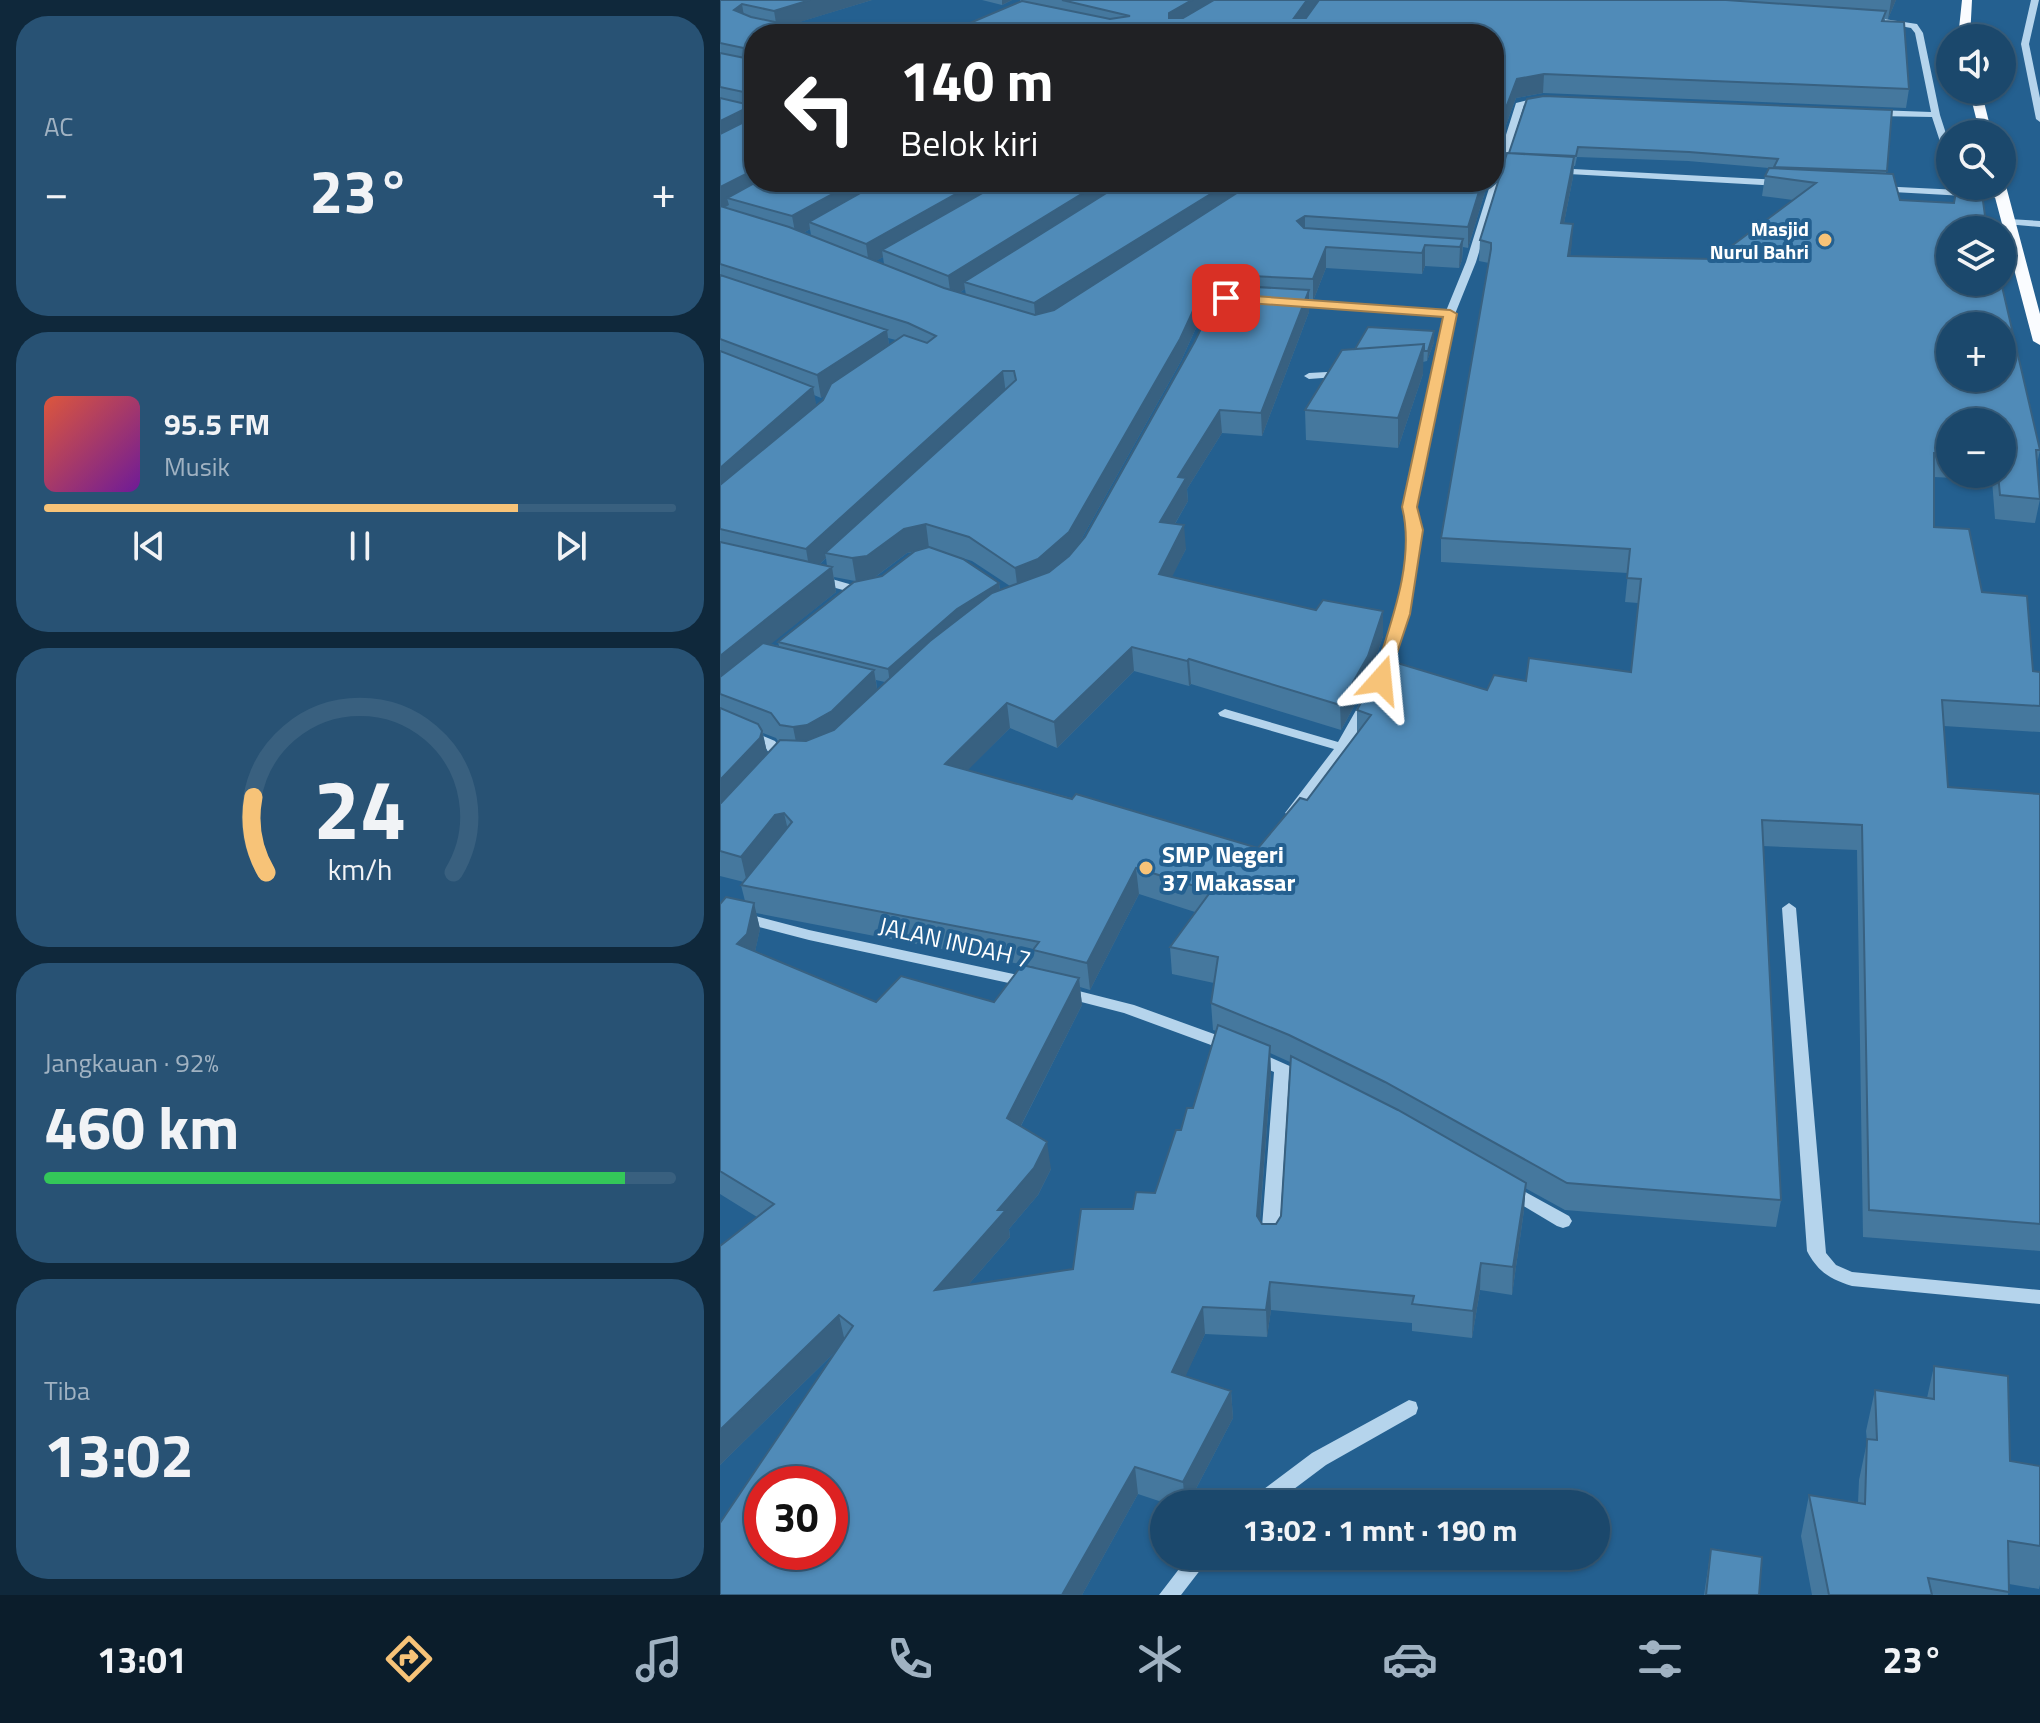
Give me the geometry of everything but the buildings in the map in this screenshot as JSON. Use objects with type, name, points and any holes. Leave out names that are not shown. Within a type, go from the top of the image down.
[{"type":"main road","points":[[1965,24],[1967,0]]},
{"type":"main road","points":[[2016,249],[2040,341]]},
{"type":"street","points":[[2035,0],[2025,44],[2040,119]]},
{"type":"street","points":[[1875,21],[1914,26],[1928,70],[1938,120]]},
{"type":"street","points":[[2025,44],[2040,46]]},
{"type":"street","points":[[1504,148],[1522,101],[1557,100]]},
{"type":"street","points":[[1858,112],[1936,115]]},
{"type":"street","points":[[1504,167],[1515,168]]},
{"type":"street","points":[[1547,170],[1785,184]]},
{"type":"street","points":[[1865,188],[1936,190]]},
{"type":"street","points":[[1281,825],[1342,747],[1381,680],[1402,614],[1415,530],[1410,507],[1437,367],[1450,314],[1474,254],[1492,192]]},
{"type":"street","points":[[2016,222],[2040,224]]},
{"type":"street","points":[[1458,253],[1474,254]]},
{"type":"street","points":[[1281,302],[1450,314]]},
{"type":"street","points":[[1423,368],[1437,367]]},
{"type":"street","points":[[1309,376],[1352,373]]},
{"type":"street","points":[[827,569],[809,577],[858,589],[838,602]]},
{"type":"street","points":[[1225,713],[1342,747]]},
{"type":"street","points":[[720,722],[770,744],[778,756],[796,762]]},
{"type":"street","points":[[766,776],[778,756]]},
{"type":"street","points":[[1789,908],[1816,1251],[1822,1265],[1833,1274],[1852,1279],[2040,1297]]},
{"type":"street","name":"JALAN INDAH 7","points":[[731,910],[809,935],[988,971],[1128,1009],[1282,1069],[1328,1091]]},
{"type":"street","points":[[1270,1243],[1282,1069]]},
{"type":"street","points":[[1498,1182],[1563,1221]]},
{"type":"street","points":[[1278,1490],[1319,1459],[1409,1408]]},
{"type":"street","points":[[1169,1595],[1190,1570]]},
{"type":"place","name":"Masjid Nurul Bahri","points":[[1825,240]]},
{"type":"place","name":"SMP Negeri 37 Makassar","points":[[1146,868]]},
{"type":"route","points":[[1226,298],[1450,314],[1410,507],[1415,530],[1402,614],[1381,680]]}]
